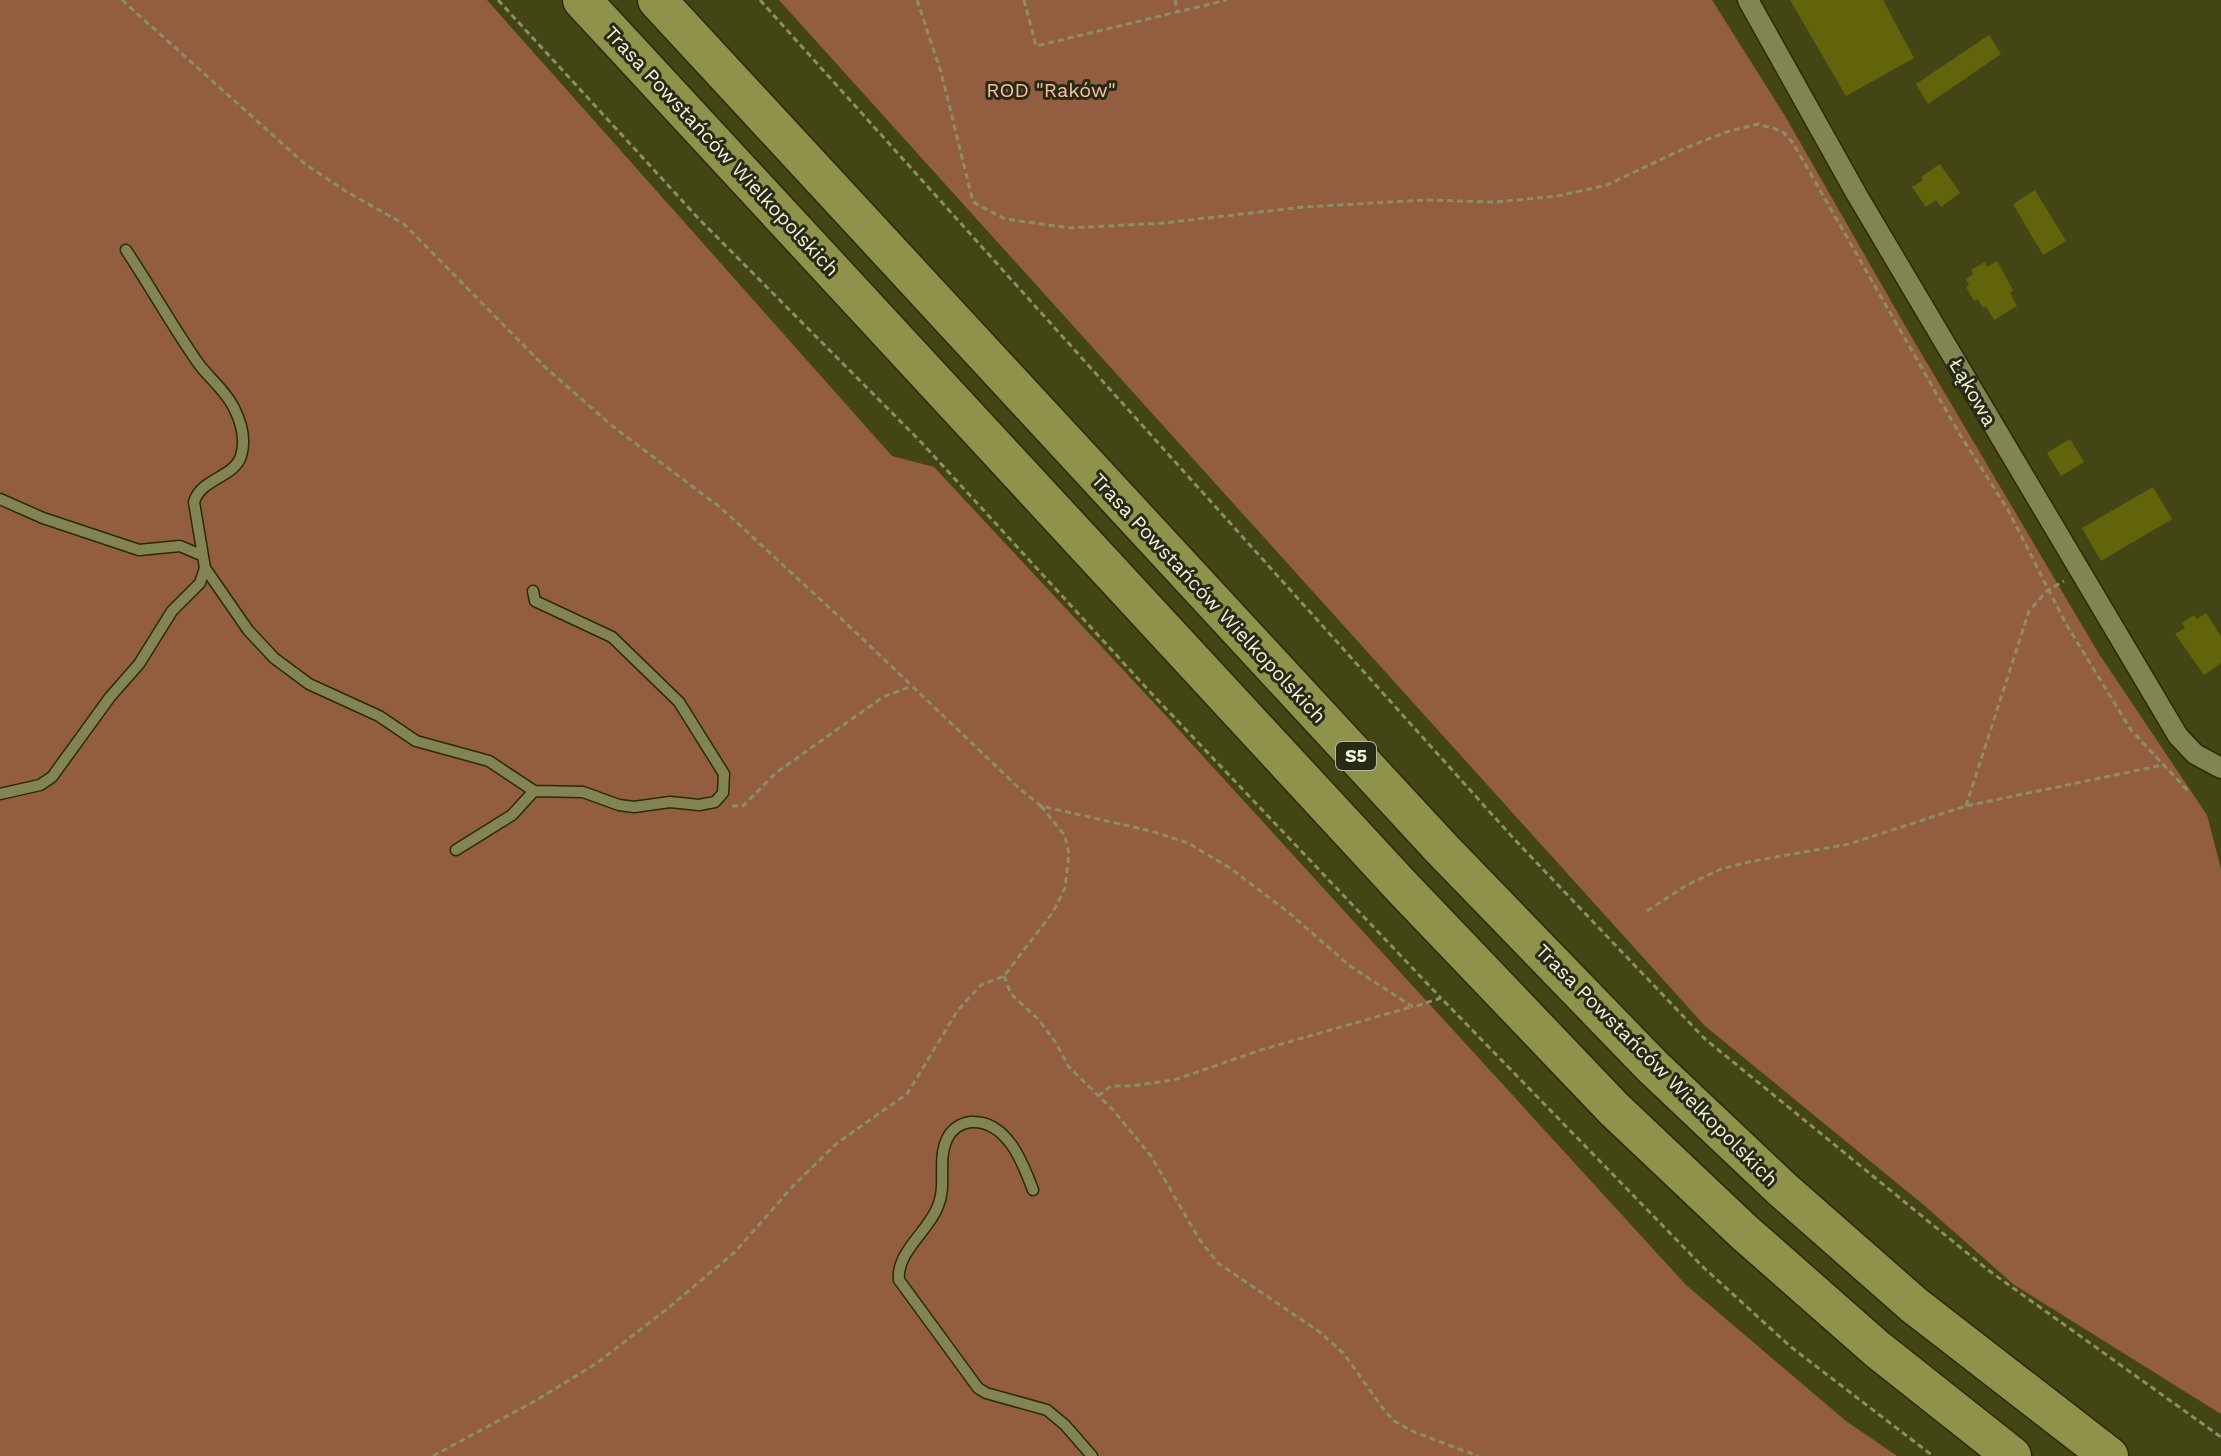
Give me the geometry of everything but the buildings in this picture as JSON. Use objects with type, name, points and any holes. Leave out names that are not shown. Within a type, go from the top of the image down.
[{"type":"highway","name":"Trasa Powstańców Wielkopolskich","points":[[582,0],[1391,875],[1614,1109],[1744,1232],[1877,1349],[2012,1456]]},
{"type":"highway","name":"Trasa Powstańców Wielkopolskich","points":[[657,0],[1442,849],[1653,1067],[1782,1189],[1914,1305],[2109,1456]]},
{"type":"street","name":"Łąkowa","points":[[1748,0],[1857,195],[2178,736],[2195,754],[2220,770]]},
{"type":"lane","points":[[126,250],[198,364],[228,398],[241,430],[242,447],[238,462],[195,496],[205,568],[256,639],[294,674],[325,692],[379,716],[416,741],[489,761],[534,791],[583,792],[634,807],[670,802],[708,805],[720,797],[725,785],[724,774],[679,702],[621,644],[601,630],[535,601],[533,591]]},
{"type":"lane","points":[[0,499],[43,518],[139,550],[180,546],[201,555]]},
{"type":"lane","points":[[0,794],[40,785],[52,777],[110,697],[139,664],[172,611],[200,583],[205,568]]},
{"type":"lane","points":[[456,850],[512,815],[534,791]]},
{"type":"lane","points":[[1033,1190],[1023,1165],[1000,1132],[969,1122],[955,1128],[945,1142],[939,1204],[899,1265],[899,1280],[978,1388],[1047,1410],[1092,1456]]},
{"type":"path","points":[[122,0],[305,164],[404,224],[571,391],[721,508],[1041,806],[1065,836],[1069,854],[1065,888],[1053,912],[1004,976],[981,985],[958,1010],[907,1094],[837,1143],[793,1186],[735,1252],[597,1363],[535,1401],[433,1456]]},
{"type":"path","points":[[498,0],[699,219],[921,442],[1152,694],[1441,998],[1714,1277],[1791,1347],[1933,1456]]},
{"type":"path","points":[[760,0],[1515,840],[1705,1039],[1988,1270],[2221,1437]]},
{"type":"path","points":[[917,0],[941,72],[973,202],[1005,219],[1071,228],[1163,223],[1304,207],[1425,200],[1496,202],[1558,196],[1607,185],[1726,132],[1758,124],[1782,131],[1793,143],[1959,433],[2008,510],[2047,591],[2131,730],[2189,792]]},
{"type":"path","points":[[1024,0],[1036,46],[1227,0]]},
{"type":"path","points":[[1175,0],[1178,13]]},
{"type":"path","points":[[1966,806],[2016,643],[2029,611],[2047,591],[2079,571]]},
{"type":"path","points":[[720,797],[730,806],[743,806],[777,772],[883,697],[912,686]]},
{"type":"path","points":[[1647,911],[1687,885],[1721,869],[1849,844],[1966,806],[2164,765]]},
{"type":"path","points":[[1041,806],[1151,831],[1188,843],[1230,868],[1288,912],[1350,966],[1413,1007]]},
{"type":"path","points":[[1004,976],[1011,994],[1039,1020],[1068,1066],[1113,1110],[1151,1156],[1199,1239],[1218,1263],[1321,1333],[1344,1354],[1394,1421],[1414,1432],[1478,1456]]},
{"type":"path","points":[[1098,1096],[1111,1086],[1174,1080],[1264,1049],[1441,998]]},
{"type":"green space","points":[[0,0],[487,0],[892,456],[934,467],[1686,1285],[1846,1421],[1897,1456],[0,1456]]},
{"type":"green space","name":"ROD \"Raków\"","points":[[779,0],[1712,0],[1785,116],[2099,654],[2207,815],[2221,869],[2221,1414],[2013,1284],[1925,1206],[1705,1026]]}]
